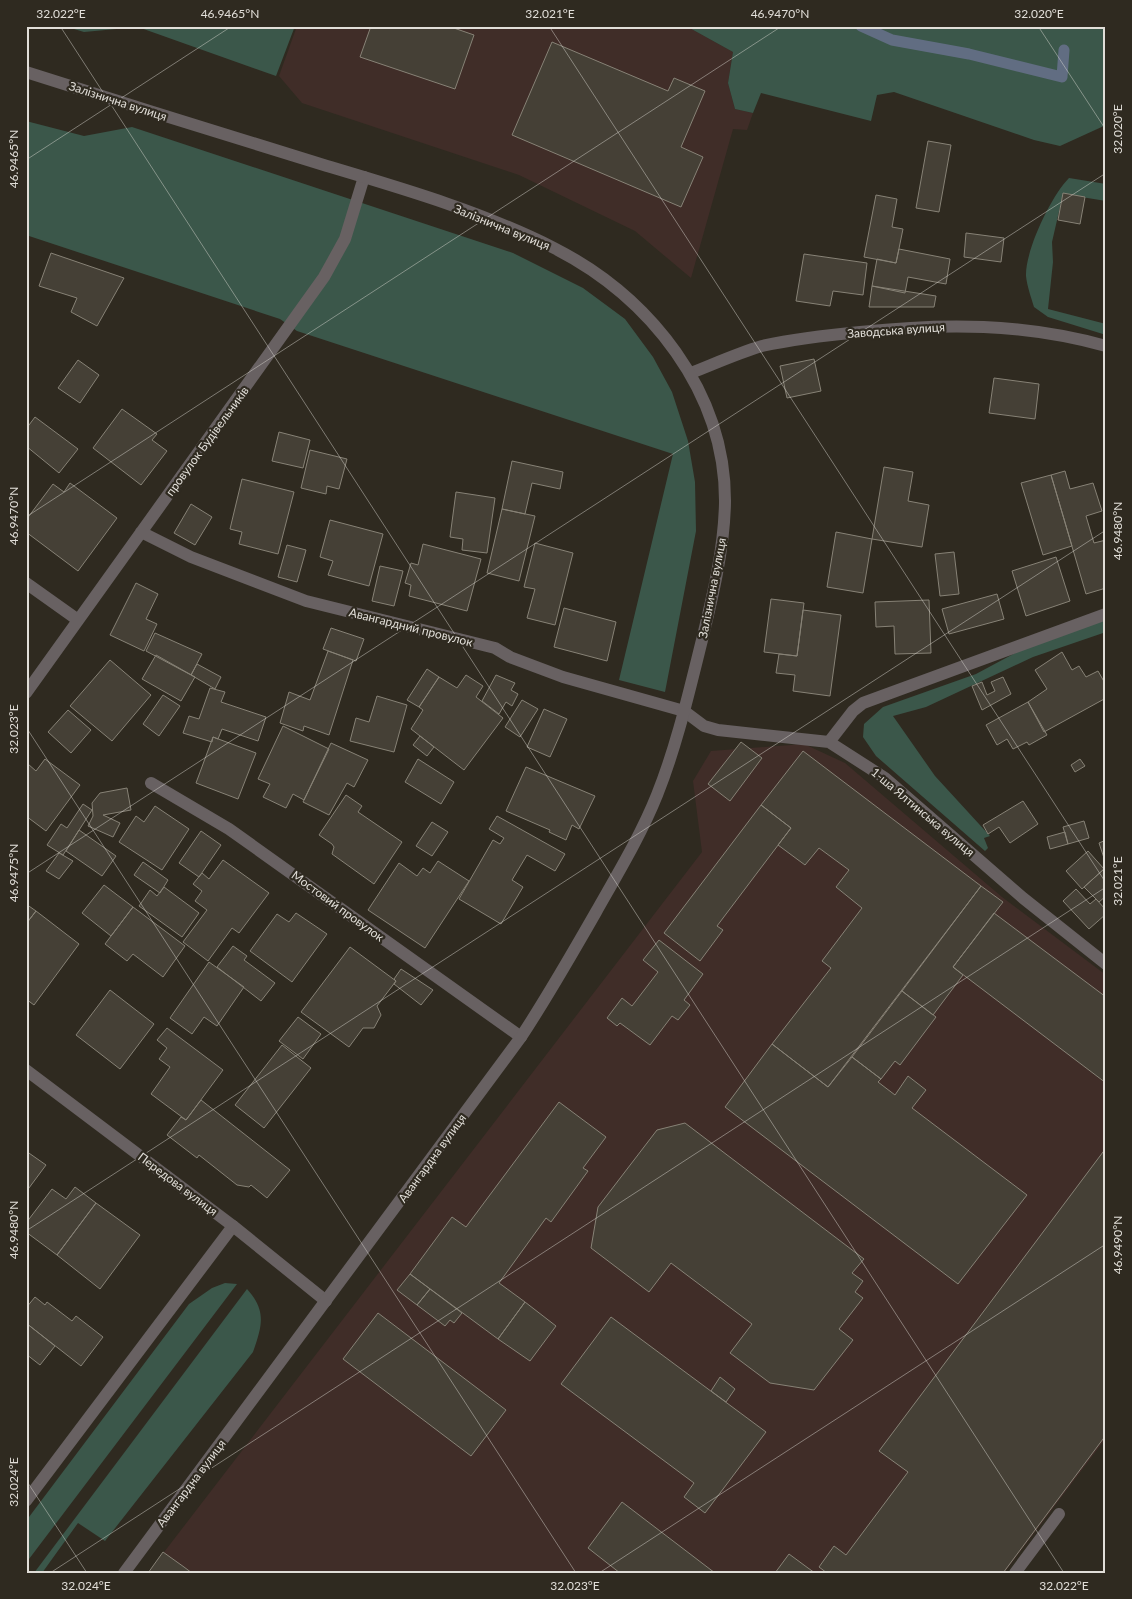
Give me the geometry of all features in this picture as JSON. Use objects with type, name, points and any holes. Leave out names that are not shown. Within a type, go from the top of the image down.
[{"type":"street","name":"Залізнична вулиця","points":[[26,72],[364,177],[508,227],[556,249],[582,264],[636,307],[677,352],[691,373],[709,412],[719,448],[725,504],[720,554],[712,601],[684,711]]},
{"type":"street","name":"провулок Будівельників","points":[[26,693],[328,270],[345,239],[364,177]]},
{"type":"street","name":"Заводська вулиця","points":[[691,373],[738,354],[778,343],[836,334],[914,328],[984,326],[1013,328],[1068,335],[1106,346]]},
{"type":"street","name":"Авангардний провулок","points":[[141,532],[200,561],[306,601],[495,648],[510,657],[563,677],[684,711]]},
{"type":"street","points":[[26,583],[78,620]]},
{"type":"street","points":[[829,742],[853,711],[863,703],[1106,614]]},
{"type":"street","name":"1-ша Ялтинська вулиця","points":[[684,711],[704,726],[718,730],[829,742],[885,778],[1023,898],[1106,964]]},
{"type":"street","name":"Авангардна вулиця","points":[[124,1573],[326,1301],[546,999],[641,829],[668,767],[684,711]]},
{"type":"street","name":"Мостовий провулок","points":[[151,783],[229,828],[520,1037]]},
{"type":"street","name":"Передова вулиця","points":[[26,1070],[233,1226],[326,1301]]},
{"type":"street","points":[[26,1501],[233,1226]]},
{"type":"street","points":[[1015,1573],[1059,1514]]},
{"type":"shaded area","points":[[297,26],[686,26],[733,52],[728,83],[735,109],[753,113],[747,130],[733,129],[691,278],[635,231],[519,175],[302,103],[279,76]]},
{"type":"shaded area","points":[[804,744],[845,763],[1002,897],[1106,975],[1106,1438],[1004,1573],[148,1573],[702,852],[693,781],[711,751]]},
{"type":"green space","points":[[64,26],[295,26],[276,76],[138,27],[84,32]]},
{"type":"green space","points":[[686,26],[1106,26],[1106,125],[1060,146],[1034,140],[894,92],[877,95],[871,121],[761,93],[753,113],[735,109],[728,83],[733,52]]},
{"type":"green space","points":[[26,121],[84,136],[132,127],[513,253],[583,288],[625,319],[653,357],[672,392],[688,441],[695,482],[696,531],[665,692],[619,680],[673,454],[297,331],[280,319],[26,235]]},
{"type":"green space","points":[[1069,178],[1106,184],[1106,201],[1063,194],[1052,242],[1053,262],[1048,309],[1106,324],[1106,335],[1048,317],[1034,307],[1027,284],[1027,265],[1034,239],[1047,210]]},
{"type":"green space","points":[[1106,619],[1106,632],[1033,657],[926,707],[893,716],[935,776],[990,836],[984,838],[988,848],[985,851],[876,756],[863,737],[864,724],[883,707],[976,674],[1030,645]]},
{"type":"green space","points":[[225,1283],[237,1284],[26,1563],[26,1521],[189,1304],[212,1288]]},
{"type":"green space","points":[[247,1289],[258,1304],[261,1319],[259,1334],[253,1352],[105,1541],[78,1523],[42,1573],[34,1573]]},
{"type":"building","points":[[371,26],[448,26],[474,35],[455,89],[360,57]]},
{"type":"building","points":[[552,42],[668,91],[674,78],[705,91],[681,147],[703,157],[681,207],[512,135]]},
{"type":"building","points":[[928,141],[951,145],[939,212],[916,208]]},
{"type":"building","points":[[1063,193],[1085,197],[1080,224],[1058,220]]},
{"type":"building","points":[[876,195],[897,199],[892,227],[903,229],[896,263],[864,257]]},
{"type":"building","points":[[966,233],[1004,238],[1001,262],[964,257]]},
{"type":"building","points":[[899,249],[950,259],[946,284],[908,277],[905,293],[872,286],[877,259],[896,263]]},
{"type":"building","points":[[51,253],[124,278],[97,326],[71,312],[77,298],[39,286]]},
{"type":"building","points":[[804,254],[867,263],[863,295],[833,291],[830,306],[796,301]]},
{"type":"building","points":[[872,286],[936,296],[934,307],[869,307]]},
{"type":"building","points":[[814,359],[821,391],[787,398],[780,366]]},
{"type":"building","points":[[78,360],[99,375],[80,403],[58,388]]},
{"type":"building","points":[[994,378],[1039,384],[1035,419],[989,413]]},
{"type":"building","points":[[122,409],[157,434],[152,440],[167,451],[141,485],[93,448]]},
{"type":"building","points":[[35,417],[78,449],[59,473],[26,446],[26,429]]},
{"type":"building","points":[[279,432],[310,440],[303,468],[272,461]]},
{"type":"building","points":[[310,450],[347,459],[339,489],[327,486],[326,494],[301,488]]},
{"type":"building","points":[[512,461],[563,472],[560,489],[532,483],[525,514],[502,509]]},
{"type":"building","points":[[884,467],[913,472],[908,501],[929,505],[922,547],[872,539]]},
{"type":"building","points":[[1065,471],[1070,489],[1093,483],[1102,511],[1086,516],[1094,543],[1106,540],[1106,588],[1086,594],[1051,475]]},
{"type":"building","points":[[1051,475],[1072,546],[1043,555],[1021,483]]},
{"type":"building","points":[[242,479],[294,492],[278,554],[239,544],[242,532],[230,529]]},
{"type":"building","points":[[70,483],[117,518],[78,571],[26,532],[26,520],[53,484],[64,492]]},
{"type":"building","points":[[456,492],[495,498],[487,553],[462,550],[463,539],[450,537]]},
{"type":"building","points":[[191,504],[212,517],[195,545],[174,533]]},
{"type":"building","points":[[502,509],[535,516],[519,581],[487,573]]},
{"type":"building","points":[[330,520],[383,534],[369,586],[328,575],[333,561],[320,557]]},
{"type":"building","points":[[836,532],[872,539],[863,593],[827,587]]},
{"type":"building","points":[[535,543],[573,553],[555,625],[527,618],[535,589],[524,587]]},
{"type":"building","points":[[423,544],[481,559],[467,611],[409,596],[411,585],[405,583],[411,563],[418,565]]},
{"type":"building","points":[[287,545],[306,550],[297,582],[278,577]]},
{"type":"building","points":[[954,552],[959,594],[940,596],[935,554]]},
{"type":"building","points":[[1056,557],[1070,601],[1026,616],[1012,571]]},
{"type":"building","points":[[380,566],[403,571],[394,606],[372,601]]},
{"type":"building","points":[[136,583],[158,594],[146,619],[157,624],[144,651],[110,635]]},
{"type":"building","points":[[997,594],[1004,619],[949,634],[942,609]]},
{"type":"building","points":[[771,599],[804,603],[797,656],[764,652]]},
{"type":"building","points":[[929,600],[931,653],[895,654],[894,626],[876,627],[875,602]]},
{"type":"building","points":[[564,608],[616,622],[607,661],[554,647]]},
{"type":"building","points":[[803,610],[841,615],[830,696],[793,691],[795,675],[776,673],[779,654],[797,656]]},
{"type":"building","points":[[331,628],[364,639],[356,661],[323,649]]},
{"type":"building","points":[[155,633],[202,654],[191,675],[146,651]]},
{"type":"building","points":[[328,651],[353,660],[329,735],[304,726],[303,731],[280,723],[289,692],[310,700]]},
{"type":"building","points":[[1062,652],[1072,670],[1079,666],[1086,677],[1098,671],[1106,685],[1106,698],[1044,732],[1028,702],[1047,689],[1035,670]]},
{"type":"building","points":[[156,655],[195,677],[181,701],[142,679]]},
{"type":"building","points":[[110,660],[151,695],[112,741],[70,706]]},
{"type":"building","points":[[197,664],[221,677],[215,689],[191,675]]},
{"type":"building","points":[[427,669],[439,677],[419,707],[407,700]]},
{"type":"building","points":[[466,675],[483,686],[476,697],[503,718],[464,770],[411,729],[423,710],[419,707],[439,677],[457,688]]},
{"type":"building","points":[[496,675],[515,683],[511,690],[518,694],[512,706],[506,702],[499,714],[482,701]]},
{"type":"building","points":[[1003,677],[1011,694],[982,710],[972,686],[982,682],[987,695],[995,691],[991,682]]},
{"type":"building","points":[[210,688],[225,692],[221,702],[266,717],[258,741],[222,729],[218,739],[213,737],[212,742],[183,733],[189,716],[199,719]]},
{"type":"building","points":[[163,695],[180,706],[159,736],[143,724]]},
{"type":"building","points":[[377,696],[407,705],[394,752],[350,741],[356,718],[369,722]]},
{"type":"building","points":[[522,700],[538,709],[520,737],[505,727]]},
{"type":"building","points":[[1028,702],[1047,735],[1029,745],[1027,742],[1013,749],[1007,739],[997,745],[986,725]]},
{"type":"building","points":[[544,709],[567,719],[550,757],[527,747]]},
{"type":"building","points":[[68,710],[91,730],[71,753],[48,732]]},
{"type":"building","points":[[283,726],[329,749],[304,800],[293,794],[286,808],[263,797],[270,784],[258,779]]},
{"type":"building","points":[[420,736],[434,747],[427,756],[413,745]]},
{"type":"building","points":[[213,737],[256,753],[238,799],[196,783]]},
{"type":"building","points":[[741,742],[762,758],[730,801],[708,784]]},
{"type":"building","points":[[331,743],[368,760],[354,787],[347,783],[329,815],[303,802]]},
{"type":"building","points":[[803,751],[981,886],[828,1087],[772,1044],[831,968],[822,961],[862,908],[836,887],[849,870],[819,848],[805,865],[778,845],[791,828],[761,805]]},
{"type":"building","points":[[45,759],[80,785],[46,831],[26,816],[26,766],[28,764],[36,771]]},
{"type":"building","points":[[418,759],[454,782],[441,804],[405,782]]},
{"type":"building","points":[[1080,759],[1085,766],[1075,772],[1071,765]]},
{"type":"building","points":[[526,767],[595,796],[579,829],[572,825],[566,840],[549,832],[550,830],[506,811]]},
{"type":"building","points":[[127,788],[131,810],[103,815],[120,823],[113,837],[88,826],[93,816],[92,803],[100,793]]},
{"type":"building","points":[[346,795],[362,806],[358,812],[402,842],[374,884],[332,854],[334,847],[332,844],[319,835]]},
{"type":"building","points":[[1023,801],[1038,824],[1010,843],[999,827],[988,834],[983,825]]},
{"type":"building","points":[[83,804],[92,810],[63,855],[47,845],[61,824],[67,828]]},
{"type":"building","points":[[761,805],[791,828],[717,926],[723,930],[700,961],[664,933]]},
{"type":"building","points":[[155,806],[189,829],[162,870],[119,842],[136,816],[144,822]]},
{"type":"building","points":[[497,816],[565,854],[555,871],[527,855],[512,880],[523,887],[501,924],[459,899],[493,840],[500,844],[504,838],[489,829]]},
{"type":"building","points":[[1084,821],[1089,838],[1068,844],[1063,827]]},
{"type":"building","points":[[432,822],[448,832],[432,856],[416,846]]},
{"type":"building","points":[[79,830],[116,856],[102,876],[66,851]]},
{"type":"building","points":[[201,831],[221,845],[199,877],[179,863]]},
{"type":"building","points":[[1065,832],[1068,844],[1050,849],[1047,837]]},
{"type":"building","points":[[1106,840],[1106,864],[1099,843]]},
{"type":"building","points":[[1088,851],[1104,869],[1082,889],[1066,871]]},
{"type":"building","points":[[59,853],[73,861],[59,879],[46,871]]},
{"type":"building","points":[[223,860],[269,893],[239,933],[232,928],[208,961],[183,942],[207,910],[195,901],[202,891],[193,884],[202,873],[209,879]]},
{"type":"building","points":[[438,861],[469,881],[425,948],[368,910],[399,863],[417,876],[423,868],[430,873]]},
{"type":"building","points":[[143,862],[168,880],[160,893],[134,875]]},
{"type":"building","points":[[1104,869],[1106,896],[1099,902],[1084,887]]},
{"type":"building","points":[[104,885],[133,907],[111,936],[82,913]]},
{"type":"building","points":[[981,886],[1003,902],[953,967],[963,975],[933,1015],[902,991]]},
{"type":"building","points":[[164,887],[199,913],[182,937],[139,906],[150,890],[157,896]]},
{"type":"building","points":[[1076,889],[1090,904],[1096,899],[1106,910],[1106,914],[1089,929],[1063,901]]},
{"type":"building","points":[[26,904],[36,911],[26,924]]},
{"type":"building","points":[[133,907],[185,946],[163,977],[133,954],[127,961],[105,944]]},
{"type":"building","points":[[36,911],[79,944],[34,1005],[26,999],[26,924]]},
{"type":"building","points":[[296,913],[327,934],[292,982],[250,951],[277,914],[289,922]]},
{"type":"building","points":[[994,913],[1106,997],[1106,1083],[953,967]]},
{"type":"building","points":[[659,940],[703,974],[684,1000],[690,1005],[678,1020],[672,1016],[650,1045],[620,1023],[617,1026],[607,1018],[622,998],[632,1006],[658,972],[643,960]]},
{"type":"building","points":[[233,946],[247,956],[244,960],[275,983],[261,1001],[217,967]]},
{"type":"building","points":[[350,947],[396,981],[377,1006],[381,1015],[374,1028],[363,1028],[349,1047],[301,1012]]},
{"type":"building","points":[[209,962],[244,987],[217,1026],[204,1017],[192,1034],[170,1018]]},
{"type":"building","points":[[401,969],[433,990],[421,1005],[394,984],[396,981],[394,979]]},
{"type":"building","points":[[110,990],[154,1024],[120,1069],[76,1035]]},
{"type":"building","points":[[902,991],[936,1017],[900,1065],[895,1061],[881,1079],[852,1057]]},
{"type":"building","points":[[298,1017],[321,1034],[303,1059],[279,1041]]},
{"type":"building","points":[[167,1028],[223,1070],[186,1120],[151,1094],[170,1067],[159,1059],[167,1048],[157,1040]]},
{"type":"building","points":[[772,1044],[828,1087],[852,1057],[881,1079],[878,1082],[895,1095],[908,1076],[926,1090],[912,1108],[1027,1195],[958,1284],[725,1107]]},
{"type":"building","points":[[282,1045],[311,1068],[264,1128],[235,1105]]},
{"type":"building","points":[[201,1100],[290,1170],[267,1198],[251,1185],[249,1187],[237,1185],[199,1155],[197,1158],[167,1135],[181,1117],[186,1120]]},
{"type":"building","points":[[559,1102],[606,1137],[583,1168],[588,1171],[551,1222],[546,1218],[499,1283],[525,1302],[498,1339],[410,1274],[452,1217],[466,1227]]},
{"type":"building","points":[[685,1123],[864,1259],[852,1273],[863,1281],[855,1292],[863,1298],[839,1329],[853,1340],[814,1390],[770,1383],[730,1353],[752,1324],[671,1263],[649,1292],[591,1248],[598,1207],[657,1130]]},
{"type":"building","points":[[1106,1148],[1106,1435],[1003,1573],[827,1573],[819,1567],[834,1546],[846,1555],[908,1472],[879,1451]]},
{"type":"building","points":[[26,1151],[46,1165],[26,1192]]},
{"type":"building","points":[[75,1187],[96,1203],[57,1255],[26,1232],[26,1223],[52,1189],[66,1199]]},
{"type":"building","points":[[96,1203],[140,1235],[100,1289],[57,1255]]},
{"type":"building","points":[[410,1274],[430,1289],[417,1305],[397,1290]]},
{"type":"building","points":[[430,1289],[462,1313],[454,1323],[450,1320],[445,1326],[417,1305]]},
{"type":"building","points":[[35,1297],[45,1305],[47,1302],[72,1321],[76,1316],[103,1337],[81,1366],[26,1323],[26,1308]]},
{"type":"building","points":[[525,1302],[556,1326],[530,1361],[498,1339]]},
{"type":"building","points":[[378,1313],[506,1410],[471,1456],[343,1359]]},
{"type":"building","points":[[611,1317],[766,1432],[705,1513],[684,1497],[694,1483],[561,1384]]},
{"type":"building","points":[[26,1323],[55,1346],[40,1365],[26,1354]]},
{"type":"building","points":[[720,1377],[735,1389],[726,1402],[711,1391]]},
{"type":"building","points":[[622,1502],[715,1573],[620,1573],[588,1548]]},
{"type":"building","points":[[163,1552],[184,1567],[192,1573],[148,1573]]},
{"type":"building","points":[[789,1554],[808,1568],[815,1573],[775,1573]]},
{"type":"waterway","points":[[861,26],[892,40],[969,54],[1062,77],[1064,50]]}]
